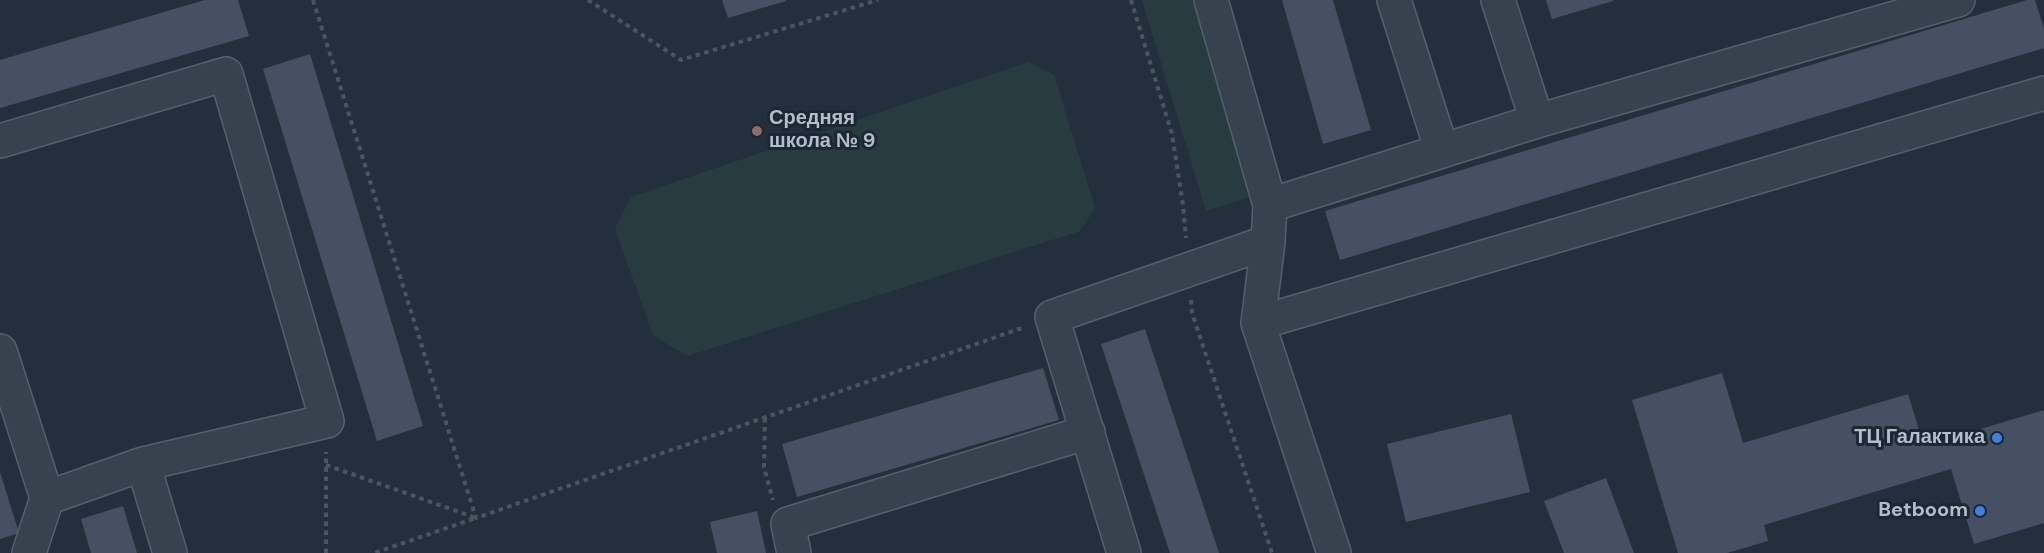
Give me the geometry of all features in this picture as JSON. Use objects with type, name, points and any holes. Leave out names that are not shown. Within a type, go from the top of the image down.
[{"type":"street","points":[[1210,0],[1270,205],[1258,323],[1334,553]]},
{"type":"street","points":[[1394,0],[1442,151]]},
{"type":"street","points":[[1498,0],[1537,121]]},
{"type":"street","points":[[1270,205],[1537,121],[1958,0]]},
{"type":"street","points":[[0,141],[226,74],[327,421],[143,464],[47,498]]},
{"type":"street","points":[[1258,323],[2044,93]]},
{"type":"street","points":[[1124,553],[1052,317],[1268,242]]},
{"type":"street","points":[[0,351],[47,498],[28,553]]},
{"type":"street","points":[[791,539],[1088,432]]},
{"type":"street","points":[[143,464],[170,553]]},
{"type":"path","points":[[313,0],[476,518]]},
{"type":"path","points":[[588,0],[681,60],[878,0]]},
{"type":"path","points":[[374,553],[1052,317]]},
{"type":"path","points":[[765,418],[764,467],[774,502],[791,539]]},
{"type":"path","points":[[326,553],[327,421]]},
{"type":"path","points":[[326,465],[476,518]]},
{"type":"green space","points":[[1142,0],[1199,0],[1259,194],[1206,211]]},
{"type":"green space","points":[[1028,62],[1054,75],[1095,208],[1080,231],[687,356],[653,335],[615,229],[631,197]]},
{"type":"building","points":[[205,0],[238,0],[249,36],[0,108],[0,60]]},
{"type":"building","points":[[722,0],[786,0],[786,1],[728,18]]},
{"type":"building","points":[[1282,0],[1333,0],[1371,130],[1323,144]]},
{"type":"building","points":[[1546,0],[1613,0],[1613,1],[1552,19]]},
{"type":"building","points":[[2027,0],[2035,0],[2044,29],[2044,48],[1340,260],[1325,211]]},
{"type":"building","points":[[310,54],[423,426],[377,441],[263,69]]},
{"type":"building","points":[[1145,329],[1219,553],[1170,553],[1101,344]]},
{"type":"building","points":[[1043,368],[1059,420],[797,497],[782,444]]},
{"type":"building","points":[[1722,373],[1743,443],[1908,394],[1924,446],[2044,410],[2044,523],[1974,544],[1951,469],[1764,525],[1768,541],[1727,553],[1678,553],[1632,400]]},
{"type":"building","points":[[1511,414],[1530,492],[1406,522],[1387,444]]},
{"type":"building","points":[[0,472],[19,533],[0,539]]},
{"type":"building","points":[[1606,478],[1634,553],[1564,553],[1544,501]]},
{"type":"building","points":[[123,506],[137,553],[91,553],[81,519]]},
{"type":"building","points":[[757,511],[766,553],[717,553],[710,522]]},
{"type":"place","name":"Средняя школа № 9","points":[[757,131]]},
{"type":"place","name":"ТЦ Галактика","points":[[1997,438]]},
{"type":"place","name":"Betboom","points":[[1980,511]]}]
